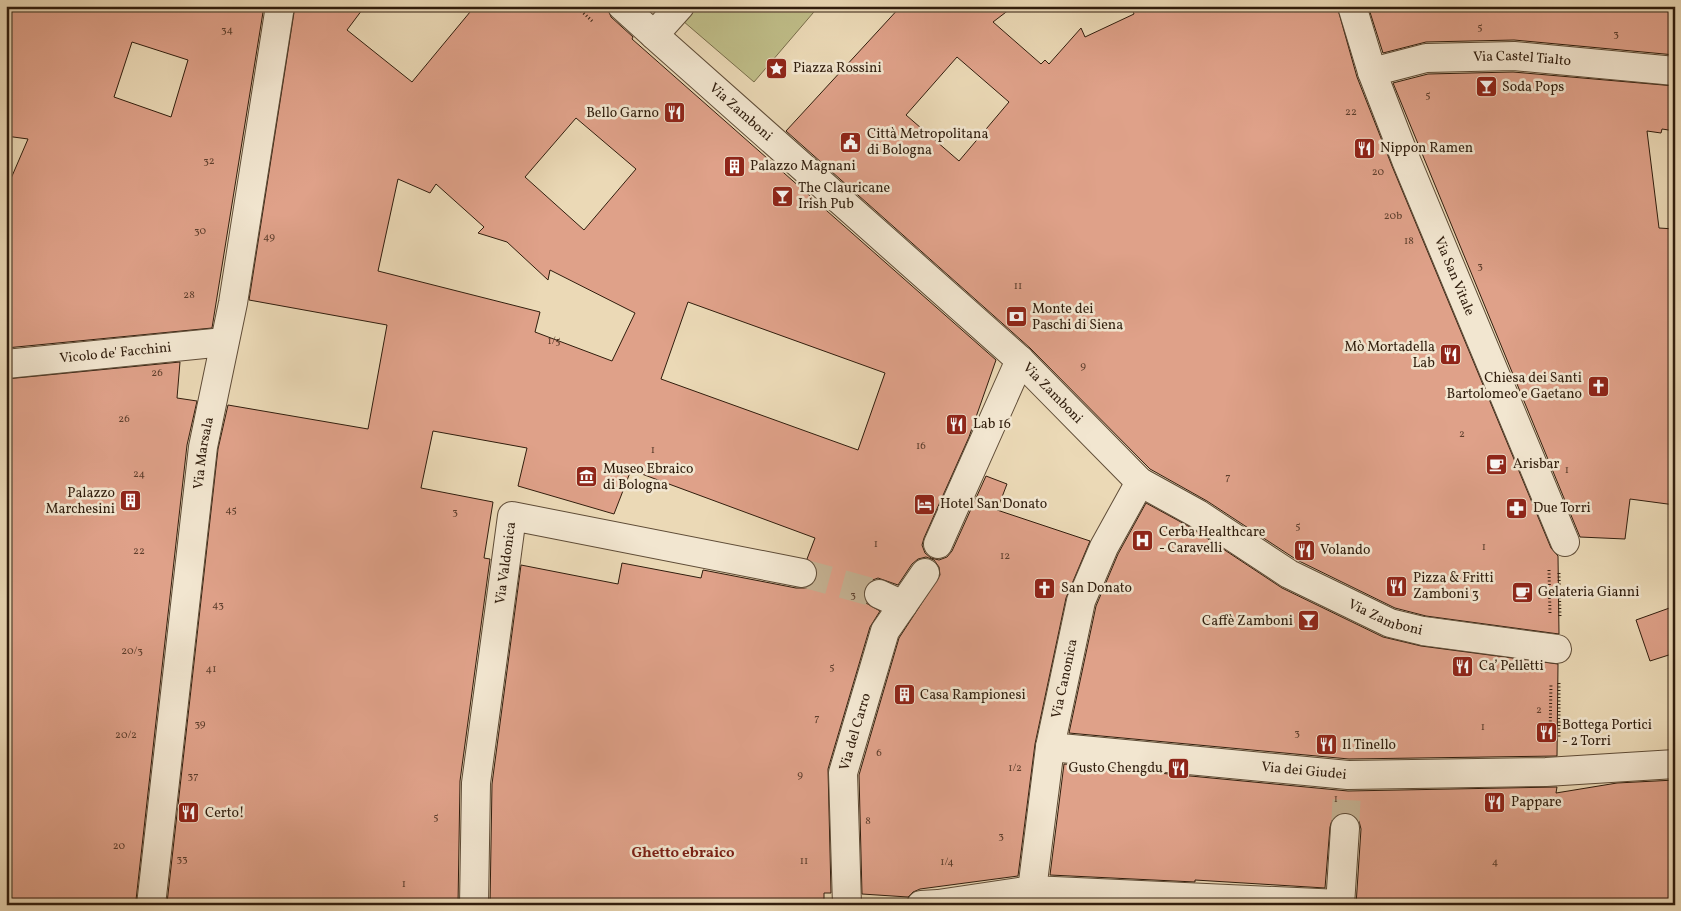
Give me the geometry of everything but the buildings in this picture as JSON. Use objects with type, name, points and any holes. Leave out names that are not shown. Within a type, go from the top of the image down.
[{"type":"street","name":"Via Marsala","points":[[151,905],[203,446],[234,294],[280,6]]},
{"type":"street","name":"Via Zamboni","points":[[622,6],[1020,360],[1140,482],[1198,514],[1289,574],[1390,623],[1423,631],[1557,649]]},
{"type":"street","points":[[654,35],[680,6]]},
{"type":"street","name":"Via San Vitale","points":[[1352,6],[1372,72],[1406,160],[1565,542]]},
{"type":"street","name":"Via Castel Tialto","points":[[1372,72],[1426,58],[1514,56],[1675,71]]},
{"type":"street","name":"Vicolo de' Facchini","points":[[6,364],[224,342]]},
{"type":"street","points":[[938,544],[1020,360]]},
{"type":"street","name":"Via Canonica","points":[[1032,890],[1050,746],[1081,601],[1104,547],[1140,482]]},
{"type":"street","name":"Via Valdonica","points":[[474,905],[476,783],[512,516],[802,573]]},
{"type":"street","name":"Via del Carro","points":[[847,905],[843,773],[885,630],[891,599],[925,573]]},
{"type":"street","name":"Via dei Giudei","points":[[1050,746],[1347,783],[1675,764]]},
{"type":"street","points":[[921,905],[1032,890],[1340,904],[1344,828]]},
{"type":"path","points":[[1559,572],[1560,627],[1557,649],[1559,772]]},
{"type":"path","points":[[1550,741],[1551,677]]},
{"type":"shaded area","points":[[695,6],[819,6],[754,82],[683,21]]},
{"type":"tunnel","points":[[802,573],[879,594]]},
{"type":"tunnel","points":[[1345,828],[1347,792]]},
{"type":"place","name":"Piazza Rossini","points":[[777,68]]},
{"type":"place","name":"Soda Pops","points":[[1486,87]]},
{"type":"place","name":"Bello Garno","points":[[675,113]]},
{"type":"place","name":"Città Metropolitana di Bologna","points":[[851,142]]},
{"type":"place","name":"Nippon Ramen","points":[[1364,148]]},
{"type":"place","name":"Palazzo Magnani","points":[[734,166]]},
{"type":"place","name":"The Clauricane Irish Pub","points":[[782,196]]},
{"type":"place","name":"Monte dei Paschi di Siena","points":[[1016,317]]},
{"type":"place","name":"Mò Mortadella Lab","points":[[1451,355]]},
{"type":"place","name":"Chiesa dei Santi Bartolomeo e Gaetano","points":[[1598,386]]},
{"type":"place","name":"Lab 16","points":[[957,424]]},
{"type":"place","name":"Arisbar","points":[[1497,464]]},
{"type":"place","name":"Museo Ebraico di Bologna","points":[[587,477]]},
{"type":"place","name":"Palazzo Marchesini","points":[[131,501]]},
{"type":"place","name":"Hotel San Donato","points":[[924,504]]},
{"type":"place","name":"Due Torri","points":[[1517,508]]},
{"type":"place","name":"Cerba Healthcare - Caravelli","points":[[1143,540]]},
{"type":"place","name":"Volando","points":[[1304,550]]},
{"type":"place","name":"Pizza & Fritti Zamboni 3","points":[[1397,586]]},
{"type":"place","name":"San Donato","points":[[1045,588]]},
{"type":"place","name":"Gelateria Gianni","points":[[1522,592]]},
{"type":"place","name":"Caffè Zamboni","points":[[1309,621]]},
{"type":"place","name":"Ca’ Pelletti","points":[[1463,666]]},
{"type":"place","name":"Casa Rampionesi","points":[[904,695]]},
{"type":"place","name":"Bottega Portici - 2 Torri","points":[[1546,733]]},
{"type":"place","name":"Il Tinello","points":[[1326,745]]},
{"type":"place","name":"Gusto Chengdu","points":[[1179,768]]},
{"type":"place","name":"Pappare","points":[[1495,802]]},
{"type":"place","name":"Certo!","points":[[189,813]]},
{"type":"district","name":"Ghetto ebraico","points":[[683,853]]}]
